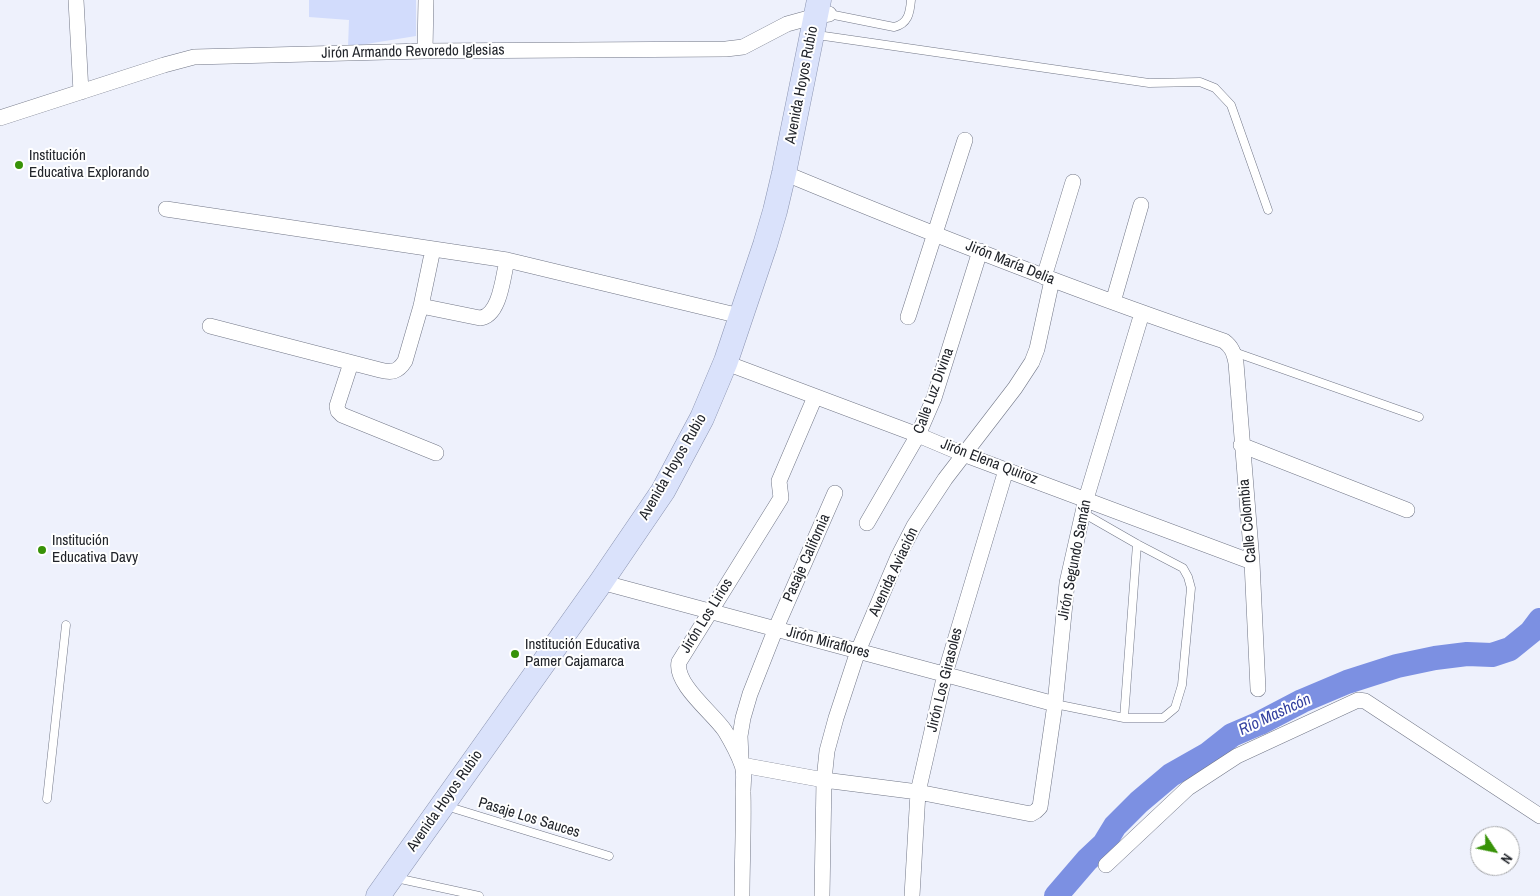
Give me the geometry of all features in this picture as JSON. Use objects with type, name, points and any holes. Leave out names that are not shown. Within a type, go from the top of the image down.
[{"type":"main road","name":"Avenida Hoyos Rubio","points":[[393,887],[608,583],[647,538],[691,466],[713,422],[732,364],[773,262],[824,13]]},
{"type":"main road","name":"Avenida Hoyos Rubio","points":[[732,364],[740,316],[790,175]]},
{"type":"street","points":[[76,0],[81,92]]},
{"type":"street","points":[[424,51],[426,0]]},
{"type":"street","name":"Jirón Armando Revoredo Iglesias","points":[[0,118],[164,64],[194,57],[424,51],[726,49],[743,47],[787,24],[824,13]]},
{"type":"street","points":[[908,317],[965,140]]},
{"type":"street","name":"Jirón María Delia","points":[[790,175],[1048,278],[1224,341],[1234,352]]},
{"type":"street","name":"Avenida Aviación","points":[[822,896],[824,780],[827,751],[858,651],[902,549],[919,518],[1032,362],[1037,349],[1048,278],[1073,182]]},
{"type":"street","points":[[1113,302],[1141,205]]},
{"type":"street","points":[[166,209],[507,260],[740,316]]},
{"type":"street","points":[[210,326],[351,363],[390,372],[396,371],[404,361],[421,306],[433,249]]},
{"type":"street","name":"Calle Luz Divina","points":[[867,523],[918,435],[940,381],[980,251]]},
{"type":"street","points":[[421,306],[480,318],[486,317],[491,313],[496,304],[507,260]]},
{"type":"street","name":"Jirón Segundo Samán","points":[[918,792],[1031,814],[1040,807],[1056,704],[1067,583],[1084,506],[1142,313]]},
{"type":"street","name":"Calle Colombia","points":[[1234,352],[1252,562],[1258,689]]},
{"type":"street","points":[[351,363],[337,406],[338,411],[342,415],[436,453]]},
{"type":"street","name":"Jirón Elena Quiroz","points":[[732,364],[1006,470],[1084,506],[1252,562]]},
{"type":"street","name":"Jirón Los Lirios","points":[[742,896],[744,802],[742,765],[724,729],[697,700],[678,670],[679,662],[781,498],[779,481],[815,397]]},
{"type":"street","points":[[1241,445],[1407,510]]},
{"type":"street","name":"Jirón Los Girasoles","points":[[912,896],[918,792],[945,674],[1006,470]]},
{"type":"street","name":"Pasaje California","points":[[742,765],[740,736],[743,718],[776,628],[835,493]]},
{"type":"street","name":"Jirón Miraflores","points":[[608,583],[1056,704]]},
{"type":"street","points":[[1106,865],[1188,788],[1237,756],[1358,700],[1365,701],[1540,816]]},
{"type":"street","points":[[742,765],[824,780],[918,792]]},
{"type":"lane","points":[[824,13],[894,27],[899,26],[908,18],[911,0]]},
{"type":"lane","points":[[824,13],[1148,83],[1200,82],[1215,88],[1231,105],[1268,210]]},
{"type":"lane","points":[[1234,352],[1419,417]]},
{"type":"lane","points":[[1056,704],[1124,718],[1163,718],[1175,708],[1182,685],[1191,588],[1188,577],[1183,568],[1137,544],[1084,506]]},
{"type":"lane","points":[[1124,718],[1137,544]]},
{"type":"lane","points":[[47,799],[66,625]]},
{"type":"lane","name":"Pasaje Los Sauces","points":[[449,807],[609,856]]},
{"type":"lane","points":[[393,887],[479,896]]},
{"type":"shaded area","points":[[309,0],[416,0],[416,36],[348,47],[349,20],[309,17]]},
{"type":"waterway","name":"Río Mashcón","points":[[1056,896],[1087,860],[1104,844],[1115,826],[1139,802],[1171,775],[1208,754],[1232,735],[1302,701],[1347,682],[1397,666],[1467,654],[1492,655],[1510,649],[1531,632],[1540,620]]},
{"type":"place","name":"Institución Educativa Explorando","points":[[19,165]]},
{"type":"place","name":"Institución Educativa Davy","points":[[42,550]]},
{"type":"place","name":"Institución Educativa Pamer Cajamarca","points":[[515,654]]}]
